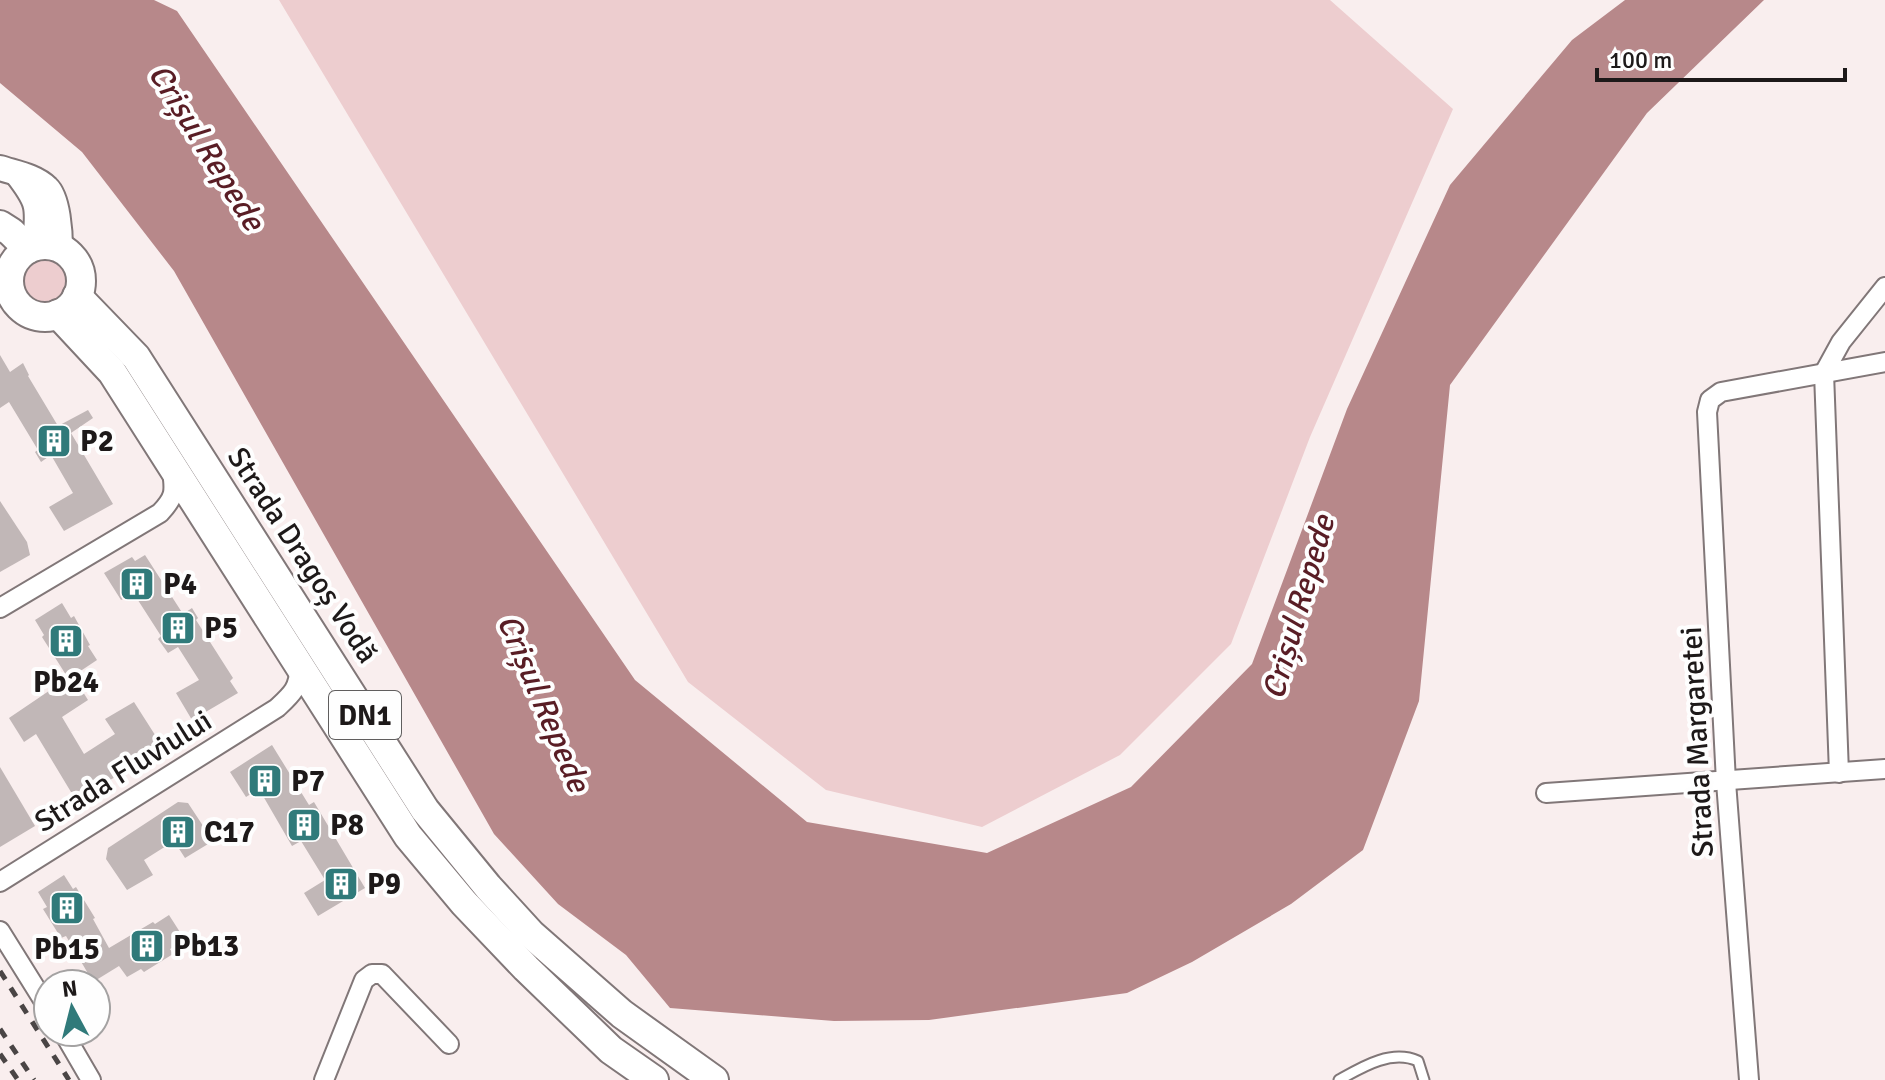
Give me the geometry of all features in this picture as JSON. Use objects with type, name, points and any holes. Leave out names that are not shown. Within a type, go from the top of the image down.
[{"type":"main road","points":[[9,171],[33,194],[38,211],[17,258],[5,267],[11,293],[25,311],[46,317],[68,305],[80,285],[80,274],[69,255],[27,240]]},
{"type":"main road","points":[[9,171],[37,181],[50,190],[60,226],[27,240]]},
{"type":"main road","name":"Strada Dragoș Vodă","points":[[68,305],[408,836],[464,903],[526,968],[611,1050],[654,1080]]},
{"type":"main road","name":"Strada Dragoș Vodă","points":[[68,305],[136,357],[425,810],[488,887],[531,934],[622,1014],[714,1080]]},
{"type":"street","points":[[1839,773],[1824,373],[1841,342],[1885,287]]},
{"type":"street","points":[[1824,373],[1885,362]]},
{"type":"street","name":"Strada Margaretei","points":[[1749,1080],[1726,782],[1707,412],[1710,400],[1721,392],[1824,373]]},
{"type":"street","points":[[0,608],[160,513],[174,495],[171,465]]},
{"type":"street","points":[[160,513],[179,510],[204,516]]},
{"type":"street","points":[[277,708],[294,692],[299,683],[300,667]]},
{"type":"street","points":[[277,708],[300,702],[322,703]]},
{"type":"street","name":"Strada Fluviului","points":[[0,882],[277,708]]},
{"type":"street","points":[[1546,793],[1885,769]]},
{"type":"street","points":[[0,931],[32,982]]},
{"type":"street","points":[[324,1080],[364,980],[372,974],[382,974],[449,1044]]},
{"type":"street","points":[[72,1048],[91,1080]]},
{"type":"lane","points":[[1339,1080],[1365,1065],[1388,1058],[1410,1057],[1418,1061],[1424,1080]]},
{"type":"shaded area","points":[[279,0],[1330,0],[1453,109],[1310,437],[1231,644],[1120,755],[982,827],[826,790],[688,682]]},
{"type":"shaded area","points":[[45,259],[61,265],[67,281],[61,297],[45,303],[29,297],[23,281],[29,265]]},
{"type":"water","name":"Crișul Repede","points":[[0,0],[154,0],[177,11],[635,680],[807,822],[987,853],[1131,787],[1252,664],[1347,409],[1450,185],[1572,40],[1625,0],[1764,0],[1647,113],[1450,385],[1419,701],[1363,850],[1291,904],[1192,962],[1127,993],[929,1020],[834,1021],[670,1008],[626,955],[558,904],[494,834],[174,271],[82,152],[0,83]]},
{"type":"building","points":[[0,355],[10,372],[23,363],[58,426],[88,410],[93,418],[71,433],[113,504],[64,531],[49,507],[73,493],[51,455],[41,462],[35,452],[38,450],[9,402],[0,408]]},
{"type":"building","points":[[0,501],[27,542],[30,555],[0,572]]},
{"type":"building","points":[[145,555],[183,614],[192,608],[198,618],[196,620],[233,678],[230,681],[238,693],[192,720],[176,693],[199,680],[178,647],[168,653],[158,639],[161,636],[134,594],[121,600],[104,573],[132,557],[135,561]]},
{"type":"building","points":[[62,603],[71,618],[74,616],[97,660],[73,676],[88,700],[62,717],[84,754],[115,734],[105,719],[134,702],[157,738],[154,750],[84,795],[71,792],[36,734],[24,742],[9,718],[71,676],[68,678],[35,620]]},
{"type":"building","points":[[272,745],[309,805],[314,802],[365,888],[318,916],[304,893],[325,880],[301,841],[292,846],[259,789],[246,797],[230,772]]},
{"type":"building","points":[[0,767],[35,826],[0,847]]},
{"type":"building","points":[[178,802],[188,803],[213,841],[185,858],[174,841],[144,860],[153,875],[127,890],[106,859],[108,848]]},
{"type":"building","points":[[64,875],[73,889],[76,887],[109,948],[169,915],[185,940],[170,949],[173,954],[144,972],[141,969],[127,977],[119,966],[112,970],[85,968],[66,936],[61,938],[43,909],[47,907],[38,892]]},
{"type":"railway","points":[[0,971],[69,1080]]},
{"type":"railway","points":[[0,1029],[34,1080]]},
{"type":"railway","points":[[0,1054],[18,1080]]},
{"type":"place","name":"P2","points":[[54,441]]},
{"type":"place","name":"P4","points":[[137,584]]},
{"type":"place","name":"P5","points":[[178,628]]},
{"type":"place","name":"Pb24","points":[[66,641]]},
{"type":"place","name":"P7","points":[[265,781]]},
{"type":"place","name":"P8","points":[[304,825]]},
{"type":"place","name":"C17","points":[[178,832]]},
{"type":"place","name":"P9","points":[[341,884]]},
{"type":"place","name":"Pb15","points":[[67,908]]},
{"type":"place","name":"Pb13","points":[[147,946]]}]
